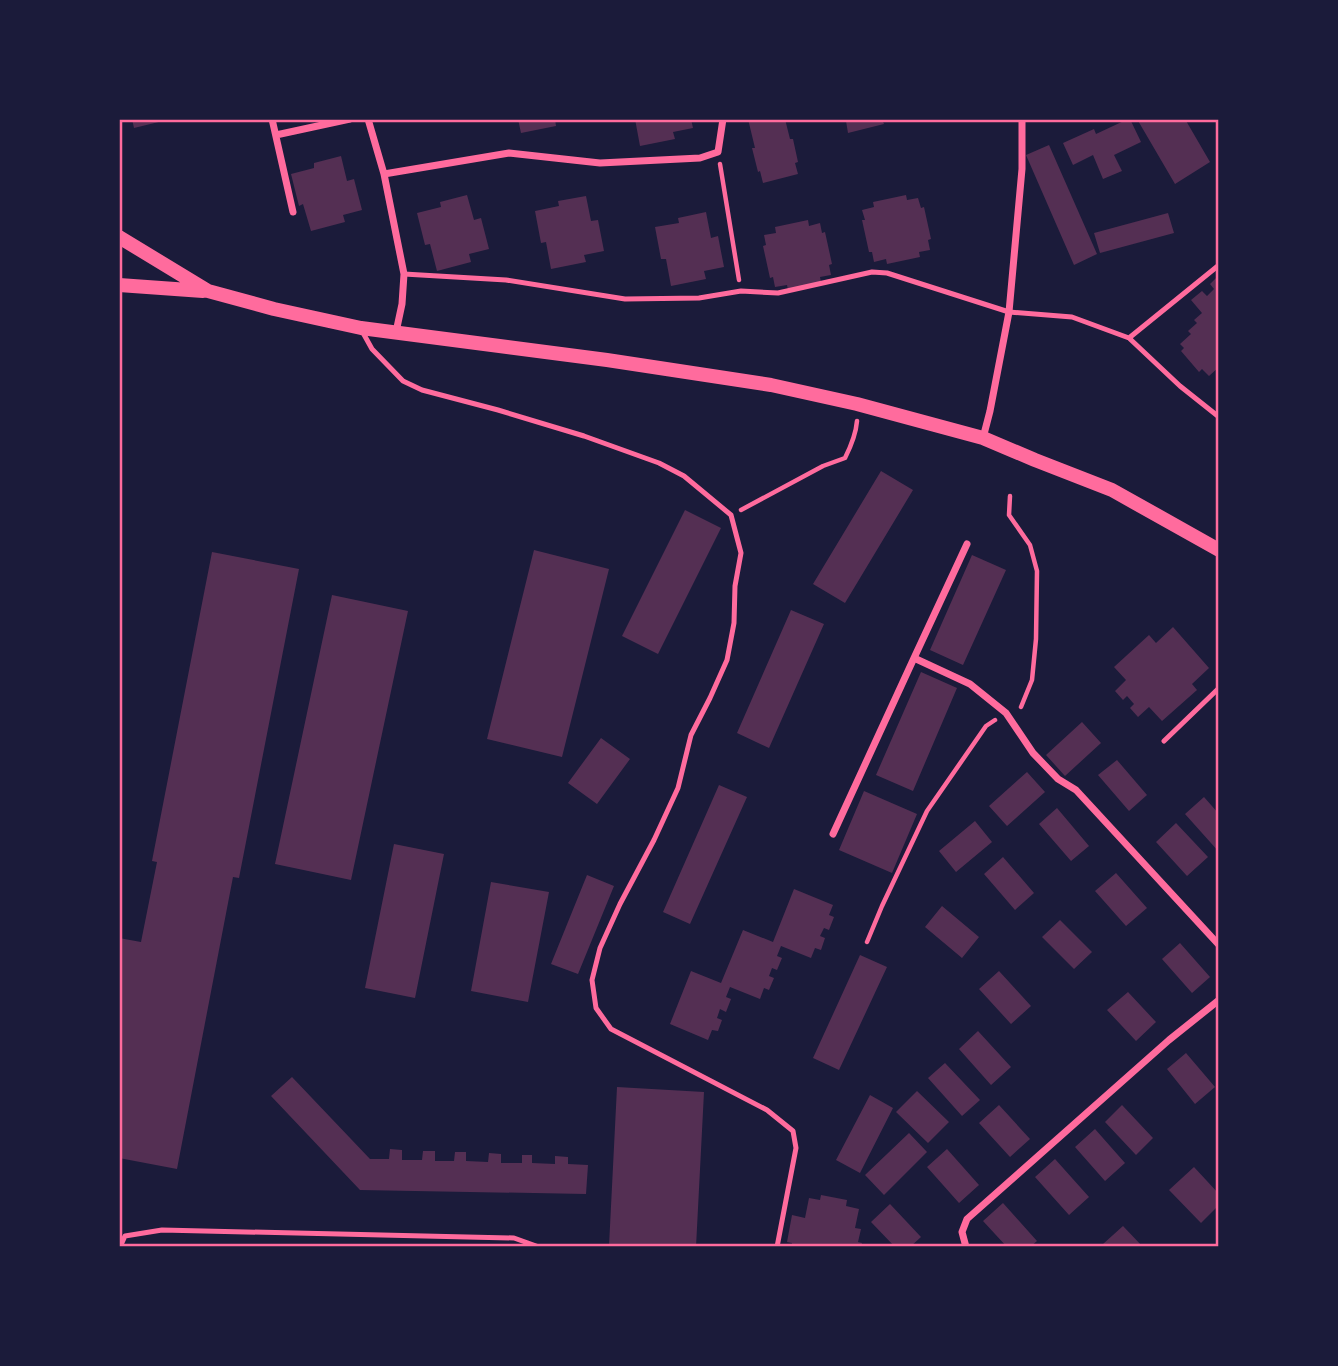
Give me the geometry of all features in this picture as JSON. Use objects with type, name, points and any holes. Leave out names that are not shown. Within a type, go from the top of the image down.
[{"type":"main road","points":[[119,237],[208,291]]},
{"type":"main road","points":[[119,285],[208,291],[361,328],[607,360],[771,385],[857,404],[983,438],[1112,490],[1219,550]]},
{"type":"street","points":[[272,119],[293,212]]},
{"type":"street","points":[[276,135],[350,119]]},
{"type":"street","points":[[368,119],[384,174],[404,274],[402,304],[396,332]]},
{"type":"street","points":[[384,174],[509,153],[600,163],[700,158],[718,152],[723,119]]},
{"type":"street","points":[[983,438],[1009,312],[1021,169],[1022,119]]},
{"type":"street","points":[[833,834],[967,544]]},
{"type":"street","points":[[914,658],[970,684],[1006,713],[1033,752],[1058,779],[1076,790],[1219,945]]},
{"type":"street","points":[[966,1247],[962,1232],[967,1219],[1169,1040],[1219,1000]]},
{"type":"lane","points":[[1129,338],[1219,265]]},
{"type":"lane","points":[[404,274],[506,280],[625,299],[699,298],[741,291],[778,293],[872,272],[887,273],[1009,312],[1072,317],[1129,338],[1180,386],[1219,417]]},
{"type":"lane","points":[[361,328],[372,349],[403,381],[422,390],[584,436],[659,463],[684,476],[731,515],[741,553],[734,623],[727,660],[691,735],[678,788],[600,948],[592,980],[596,1008],[611,1029],[767,1110],[793,1131],[796,1148],[777,1247]]},
{"type":"lane","points":[[1164,741],[1219,688]]},
{"type":"lane","points":[[120,1247],[125,1236],[162,1230],[514,1238],[539,1247]]},
{"type":"path","points":[[718,152],[741,291]]},
{"type":"path","points":[[731,515],[823,466],[845,458],[856,430],[857,404]]},
{"type":"path","points":[[867,942],[927,811],[986,726],[1006,713],[1020,708],[1032,680],[1037,570],[1030,545],[1009,515],[1010,496]]},
{"type":"building","points":[[132,119],[167,119],[167,120],[134,128]]},
{"type":"building","points":[[518,119],[555,119],[556,126],[521,133]]},
{"type":"building","points":[[635,119],[691,119],[693,128],[673,132],[675,139],[640,146]]},
{"type":"building","points":[[748,119],[785,119],[790,139],[793,139],[798,174],[763,183],[752,148],[755,148]]},
{"type":"building","points":[[842,119],[882,119],[884,124],[848,133],[846,121],[843,122]]},
{"type":"building","points":[[1128,119],[1141,142],[1114,155],[1122,171],[1103,179],[1093,155],[1073,165],[1063,143],[1094,129],[1096,134]]},
{"type":"building","points":[[1137,119],[1185,119],[1210,162],[1175,184]]},
{"type":"building","points":[[1049,145],[1097,254],[1074,265],[1026,155]]},
{"type":"building","points":[[341,156],[347,181],[354,179],[362,210],[343,215],[345,222],[311,231],[303,204],[299,206],[291,174],[314,168],[314,163]]},
{"type":"building","points":[[467,195],[474,220],[481,218],[489,249],[469,254],[471,262],[437,271],[430,244],[425,245],[417,213],[441,207],[440,202]]},
{"type":"building","points":[[906,195],[907,200],[918,198],[921,208],[924,207],[931,239],[928,240],[930,250],[919,252],[920,257],[887,264],[886,259],[874,262],[872,252],[869,252],[862,210],[874,207],[873,202]]},
{"type":"building","points":[[586,196],[591,221],[598,220],[604,251],[584,255],[586,262],[551,269],[546,242],[541,243],[535,211],[559,206],[558,201]]},
{"type":"building","points":[[706,212],[711,238],[718,236],[724,267],[704,271],[706,279],[671,286],[666,259],[661,259],[655,227],[679,223],[678,218]]},
{"type":"building","points":[[1168,213],[1174,233],[1100,253],[1094,233]]},
{"type":"building","points":[[808,220],[809,226],[820,223],[822,233],[825,232],[832,264],[829,265],[831,275],[820,277],[821,282],[788,290],[787,285],[775,287],[773,277],[770,278],[763,246],[766,245],[764,235],[776,233],[775,227]]},
{"type":"building","points":[[1219,275],[1219,367],[1209,376],[1202,369],[1199,372],[1181,351],[1184,348],[1180,344],[1191,334],[1188,331],[1197,323],[1194,320],[1202,313],[1191,300],[1202,291],[1207,296],[1214,289],[1210,284]]},
{"type":"building","points":[[881,471],[913,490],[845,603],[813,584]]},
{"type":"building","points":[[685,510],[721,528],[658,654],[622,636]]},
{"type":"building","points":[[534,550],[609,569],[562,757],[487,739]]},
{"type":"building","points":[[212,552],[299,569],[239,878],[233,877],[177,1169],[119,1158],[119,938],[141,942],[157,862],[152,861]]},
{"type":"building","points":[[972,555],[1006,570],[963,665],[930,650]]},
{"type":"building","points":[[332,595],[408,611],[351,880],[275,864]]},
{"type":"building","points":[[791,610],[824,624],[769,748],[737,733]]},
{"type":"building","points":[[1173,627],[1209,668],[1192,684],[1197,690],[1162,721],[1149,707],[1138,717],[1130,708],[1134,704],[1127,696],[1123,700],[1115,691],[1126,680],[1114,667],[1149,635],[1156,643]]},
{"type":"building","points":[[921,672],[957,688],[913,791],[876,775]]},
{"type":"building","points":[[1082,722],[1101,743],[1065,776],[1046,755]]},
{"type":"building","points":[[601,738],[630,759],[597,804],[568,783]]},
{"type":"building","points":[[1117,760],[1147,795],[1129,811],[1098,775]]},
{"type":"building","points":[[1027,772],[1045,792],[1007,826],[989,806]]},
{"type":"building","points":[[719,785],[747,797],[690,924],[663,912]]},
{"type":"building","points":[[864,791],[917,814],[892,873],[839,850]]},
{"type":"building","points":[[1204,797],[1219,814],[1219,852],[1185,814]]},
{"type":"building","points":[[1057,808],[1089,846],[1071,861],[1039,824]]},
{"type":"building","points":[[975,821],[992,842],[956,872],[939,851]]},
{"type":"building","points":[[1176,823],[1208,857],[1187,876],[1156,842]]},
{"type":"building","points":[[394,844],[444,854],[415,998],[365,988]]},
{"type":"building","points":[[1003,857],[1034,893],[1015,910],[984,874]]},
{"type":"building","points":[[1116,873],[1147,908],[1126,926],[1095,891]]},
{"type":"building","points":[[587,875],[614,886],[578,974],[551,964]]},
{"type":"building","points":[[491,882],[549,892],[528,1002],[471,991]]},
{"type":"building","points":[[794,889],[833,905],[829,915],[834,917],[829,930],[824,928],[820,936],[825,938],[821,950],[815,948],[811,958],[781,946],[777,956],[782,958],[777,970],[772,968],[769,976],[774,978],[769,990],[764,988],[760,999],[730,987],[726,997],[731,999],[726,1012],[720,1009],[717,1018],[722,1020],[718,1031],[712,1030],[708,1040],[670,1024],[691,971],[721,983],[743,930],[773,942]]},
{"type":"building","points":[[942,906],[979,937],[962,958],[925,927]]},
{"type":"building","points":[[1060,920],[1092,952],[1074,969],[1042,937]]},
{"type":"building","points":[[1180,943],[1210,977],[1192,993],[1162,959]]},
{"type":"building","points":[[860,955],[887,967],[839,1070],[813,1058]]},
{"type":"building","points":[[999,971],[1031,1006],[1011,1024],[979,989]]},
{"type":"building","points":[[1128,992],[1156,1022],[1136,1041],[1107,1010]]},
{"type":"building","points":[[978,1031],[1011,1067],[991,1085],[959,1049]]},
{"type":"building","points":[[1186,1053],[1215,1087],[1195,1104],[1167,1069]]},
{"type":"building","points":[[945,1063],[980,1100],[962,1116],[928,1078]]},
{"type":"building","points":[[292,1077],[370,1159],[389,1159],[390,1149],[402,1150],[402,1160],[422,1160],[423,1151],[435,1151],[435,1161],[454,1161],[455,1152],[466,1152],[466,1161],[488,1162],[489,1153],[501,1154],[501,1163],[522,1163],[522,1155],[532,1155],[532,1163],[555,1164],[555,1156],[568,1157],[568,1164],[588,1165],[586,1194],[360,1190],[271,1096]]},
{"type":"building","points":[[617,1087],[704,1092],[696,1247],[609,1246]]},
{"type":"building","points":[[917,1091],[949,1122],[928,1143],[896,1112]]},
{"type":"building","points":[[870,1095],[893,1108],[860,1173],[836,1160]]},
{"type":"building","points":[[999,1105],[1030,1139],[1010,1157],[979,1123]]},
{"type":"building","points":[[1122,1105],[1153,1138],[1136,1155],[1105,1122]]},
{"type":"building","points":[[1095,1129],[1125,1163],[1105,1181],[1075,1147]]},
{"type":"building","points":[[909,1133],[927,1152],[884,1195],[865,1175]]},
{"type":"building","points":[[947,1149],[979,1185],[959,1203],[927,1167]]},
{"type":"building","points":[[1055,1159],[1089,1197],[1069,1215],[1035,1177]]},
{"type":"building","points":[[1194,1167],[1219,1194],[1219,1205],[1201,1223],[1169,1190]]},
{"type":"building","points":[[821,1195],[847,1200],[846,1206],[859,1209],[855,1228],[861,1229],[858,1242],[862,1243],[861,1247],[791,1247],[792,1243],[787,1242],[792,1215],[805,1218],[809,1198],[820,1200]]},
{"type":"building","points":[[1003,1203],[1037,1241],[1030,1247],[1007,1247],[983,1221]]},
{"type":"building","points":[[890,1204],[921,1237],[910,1247],[895,1247],[871,1222]]},
{"type":"building","points":[[1123,1226],[1143,1247],[1106,1247],[1103,1244]]}]
